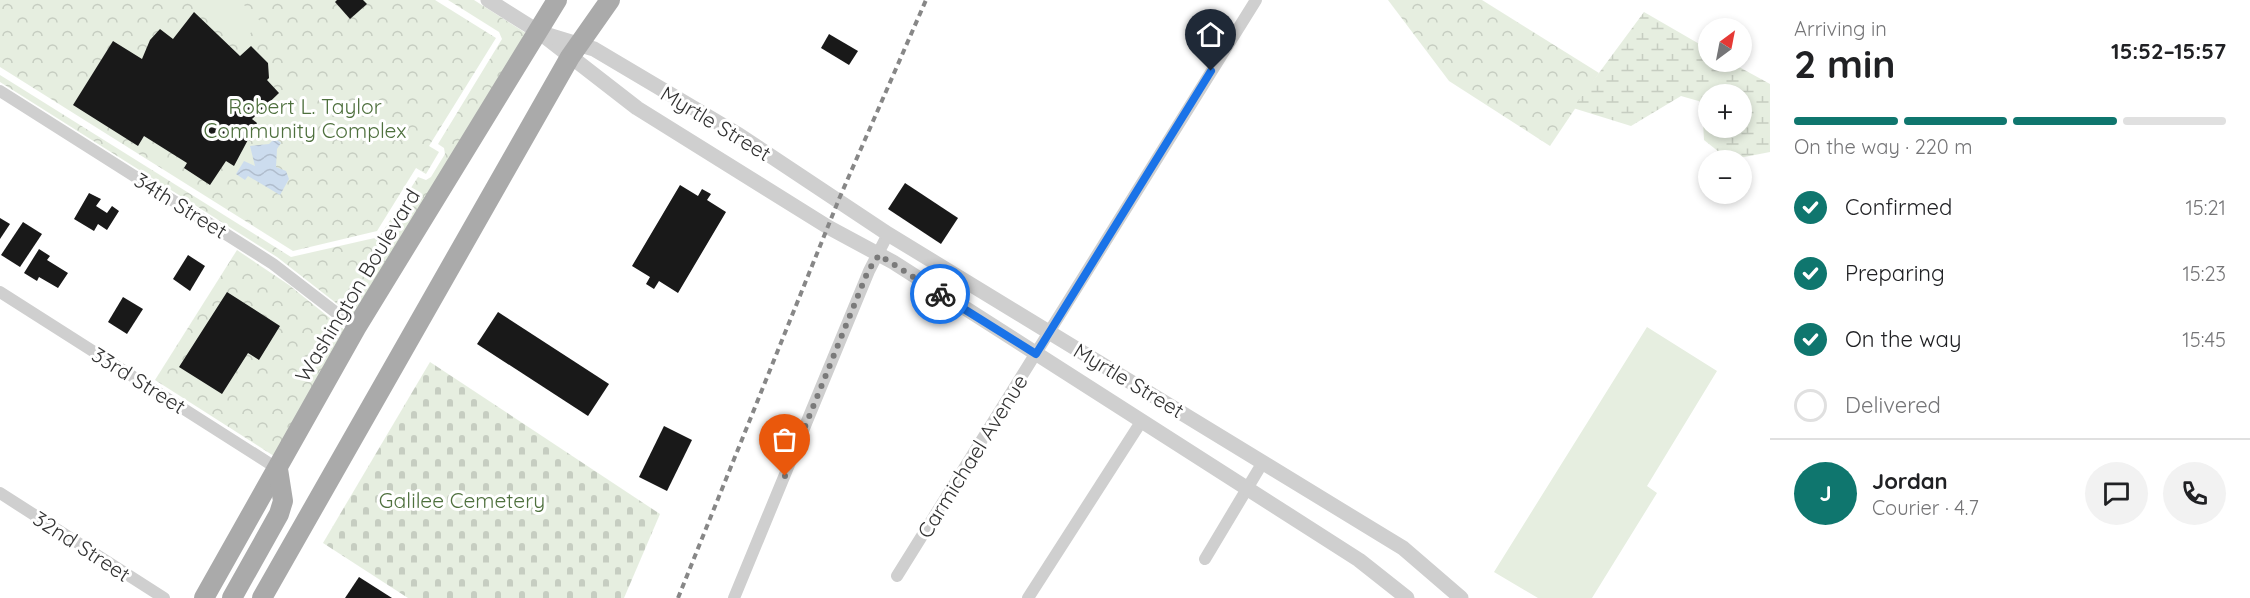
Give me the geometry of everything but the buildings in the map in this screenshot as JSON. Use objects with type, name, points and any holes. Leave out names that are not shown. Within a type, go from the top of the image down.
[{"type":"main road","name":"Washington Boulevard","points":[[204,598],[356,328],[557,0]]},
{"type":"main road","points":[[262,598],[574,50],[610,0]]},
{"type":"main road","points":[[232,598],[279,514],[283,501],[278,469]]},
{"type":"street","name":"Myrtle Street","points":[[488,0],[539,32],[574,50],[637,108],[828,227],[879,255],[1036,354],[1359,560],[1407,598]]},
{"type":"street","name":"Carmichael Avenue","points":[[897,576],[1256,0]]},
{"type":"street","name":"Myrtle Street","points":[[574,50],[594,48],[739,135],[888,234],[1403,548],[1461,598]]},
{"type":"street","name":"34th Street","points":[[0,91],[273,264],[356,328]]},
{"type":"street","points":[[734,598],[868,271],[879,255],[888,234]]},
{"type":"street","name":"33rd Street","points":[[0,292],[278,469]]},
{"type":"street","points":[[1028,598],[1141,422]]},
{"type":"street","points":[[1205,559],[1263,462]]},
{"type":"street","name":"32nd Street","points":[[0,493],[164,598]]},
{"type":"green space","name":"Robert L. Taylor Community Complex","points":[[0,0],[435,0],[496,38],[429,146],[439,152],[426,174],[416,168],[377,231],[293,251],[0,67]]},
{"type":"green space","points":[[210,0],[239,0],[261,22],[239,45],[202,8]]},
{"type":"green space","points":[[448,0],[474,0],[529,35],[354,317],[277,257],[0,82],[0,75],[291,257],[379,237],[418,177],[426,180],[431,177],[445,154],[444,148],[438,144],[502,39],[499,32]]},
{"type":"green space","points":[[1388,0],[1482,0],[1599,73],[1550,146],[1449,81]]},
{"type":"green space","points":[[1644,12],[1698,43],[1698,72],[1748,72],[1770,84],[1770,152],[1752,156],[1752,150],[1716,150],[1704,140],[1704,138],[1752,138],[1752,84],[1698,84],[1698,101],[1681,96],[1631,126],[1573,108]]},
{"type":"green space","points":[[237,250],[289,285],[346,331],[277,458],[155,380]]},
{"type":"green space","points":[[1647,327],[1717,371],[1647,486],[1657,493],[1592,598],[1538,598],[1494,572]]},
{"type":"green space","name":"Galilee Cemetery","points":[[430,362],[660,514],[624,598],[408,598],[323,543]]},
{"type":"water","points":[[275,138],[281,143],[277,149],[276,167],[286,171],[289,179],[280,195],[248,176],[245,180],[236,174],[244,161],[255,166],[250,146],[269,144]]},
{"type":"railway","points":[[678,598],[839,199],[926,0]]},
{"type":"way so far","points":[[785,476],[868,271],[879,255],[940,294]]},
{"type":"route","points":[[940,294],[1036,354],[1211,71]]}]
